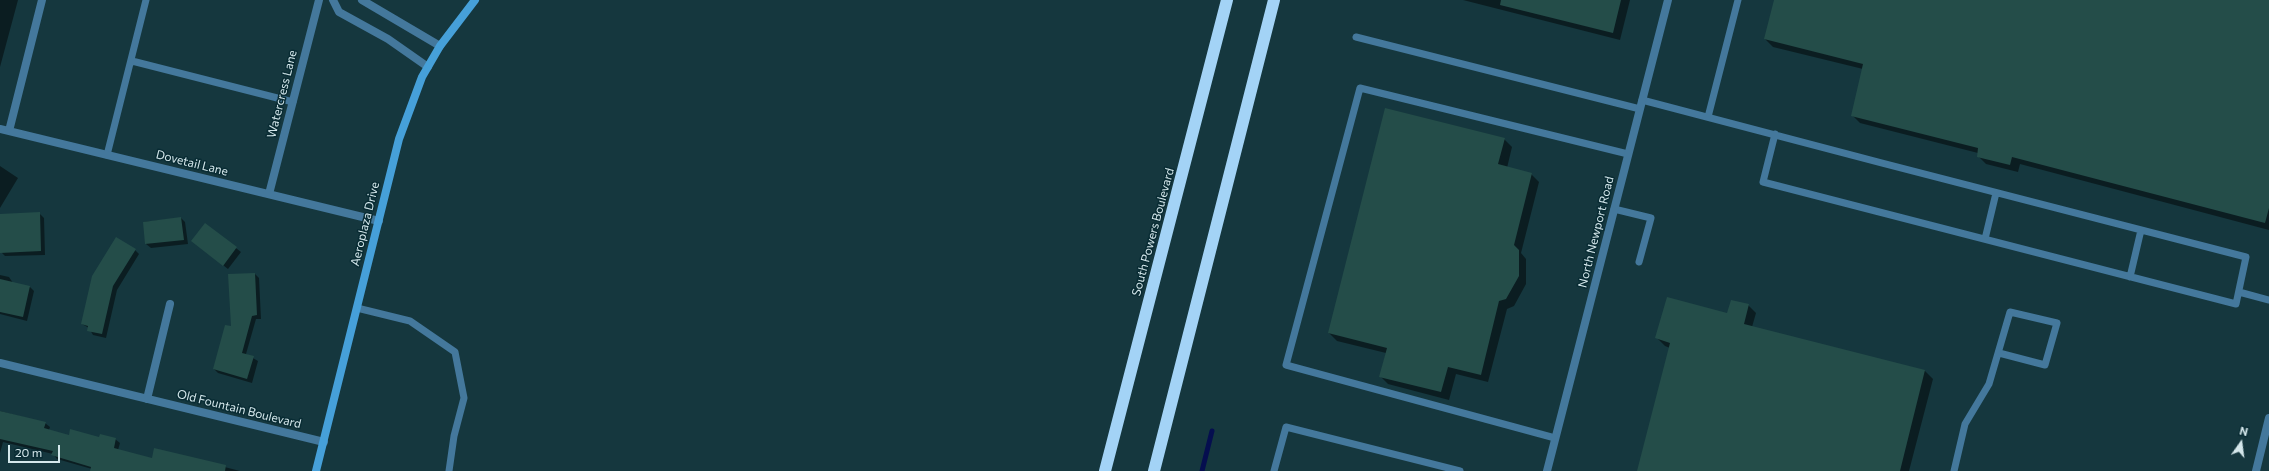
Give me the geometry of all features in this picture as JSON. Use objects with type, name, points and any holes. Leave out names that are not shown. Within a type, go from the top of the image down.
[{"type":"highway","name":"South Powers Boulevard","points":[[1105,471],[1227,0]]},
{"type":"highway","points":[[1154,471],[1274,0]]},
{"type":"street","points":[[9,131],[42,0]]},
{"type":"street","name":"Watercress Lane","points":[[269,194],[319,0]]},
{"type":"street","points":[[333,0],[339,12],[388,39],[428,67]]},
{"type":"street","points":[[362,0],[440,46]]},
{"type":"street","name":"Aeroplaza Drive","points":[[316,471],[399,138],[409,107],[440,46],[475,0]]},
{"type":"street","name":"North Newport Road","points":[[1547,471],[1668,0]]},
{"type":"street","name":"Dovetail Lane","points":[[0,129],[378,221]]},
{"type":"street","points":[[147,399],[170,304]]},
{"type":"street","name":"Old Fountain Boulevard","points":[[0,363],[324,442]]},
{"type":"street","points":[[2256,471],[2269,418]]},
{"type":"lane","points":[[107,155],[146,0]]},
{"type":"lane","points":[[1708,117],[1738,0]]},
{"type":"lane","points":[[1356,36],[1640,109]]},
{"type":"lane","points":[[132,60],[293,102]]},
{"type":"lane","points":[[1555,438],[1286,366],[1360,88],[1628,154]]},
{"type":"lane","points":[[1642,100],[1775,134],[2246,257],[2236,304],[1763,182],[1775,134]]},
{"type":"lane","points":[[1984,239],[1996,192]]},
{"type":"lane","points":[[1614,209],[1651,218],[1639,262]]},
{"type":"lane","points":[[2130,277],[2141,230]]},
{"type":"lane","points":[[2239,292],[2269,300]]},
{"type":"lane","points":[[357,308],[410,321],[455,352],[464,398],[454,436],[449,471]]},
{"type":"lane","points":[[1954,471],[1965,424],[1989,384],[2010,312],[2057,323],[2045,365],[1999,353]]},
{"type":"lane","points":[[1274,471],[1286,427],[1460,471]]},
{"type":"building","points":[[1501,0],[1621,0],[1613,33],[1500,5]]},
{"type":"building","points":[[1774,0],[2269,0],[2269,208],[2265,223],[2012,157],[2010,165],[1977,157],[1978,148],[1851,116],[1863,64],[1764,39]]},
{"type":"building","points":[[1385,108],[1505,138],[1498,164],[1532,173],[1514,245],[1519,250],[1519,276],[1506,299],[1499,301],[1481,375],[1448,367],[1441,392],[1379,377],[1387,348],[1328,333]]},
{"type":"building","points":[[40,212],[41,251],[0,253],[0,214]]},
{"type":"building","points":[[181,217],[184,240],[145,244],[143,222]]},
{"type":"building","points":[[205,223],[237,247],[223,266],[191,241]]},
{"type":"building","points":[[116,237],[136,249],[113,286],[102,334],[87,331],[88,326],[81,324],[92,276]]},
{"type":"building","points":[[255,273],[257,315],[252,316],[242,353],[254,356],[247,379],[213,369],[225,325],[231,326],[228,274]]},
{"type":"building","points":[[0,279],[30,286],[23,317],[0,312]]},
{"type":"building","points":[[1667,297],[1727,313],[1731,300],[1749,304],[1744,324],[1925,370],[1900,471],[1637,471],[1670,343],[1655,338]]},
{"type":"building","points":[[0,411],[46,422],[44,428],[69,435],[70,429],[99,437],[100,434],[116,438],[114,448],[152,458],[154,448],[226,465],[225,471],[90,471],[91,467],[51,455],[53,451],[0,439]]},
{"type":"waterway","points":[[1202,471],[1212,431]]}]
